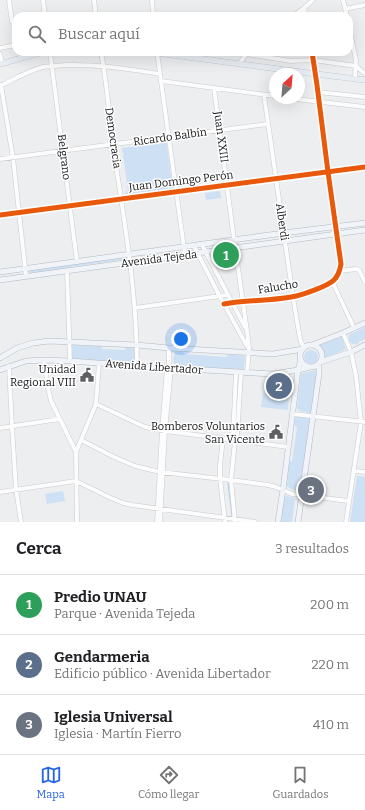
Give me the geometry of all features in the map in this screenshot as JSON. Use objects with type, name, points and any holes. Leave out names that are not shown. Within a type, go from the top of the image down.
[{"type":"highway","points":[[1,63],[28,56]]},
{"type":"highway","points":[[180,56],[365,80]]},
{"type":"main road","name":"Avenida Tejeda","points":[[0,272],[365,223]]},
{"type":"main road","name":"Avenida Tejeda","points":[[0,280],[365,230]]},
{"type":"main road","points":[[278,522],[298,370],[301,360],[300,354],[304,348],[308,346],[365,323]]},
{"type":"main road","name":"Avenida Libertador","points":[[0,358],[17,348],[34,343],[49,341],[248,351],[273,354],[304,348]]},
{"type":"main road","points":[[298,522],[322,355],[321,351],[312,345]]},
{"type":"main road","points":[[301,360],[306,366],[313,367],[365,345]]},
{"type":"main road","name":"Avenida Libertador","points":[[0,370],[26,361],[44,360],[70,360],[137,366],[273,374],[310,367]]},
{"type":"street","points":[[9,0],[12,22]]},
{"type":"street","points":[[43,0],[44,12]]},
{"type":"street","points":[[94,0],[96,12]]},
{"type":"street","points":[[152,0],[153,12]]},
{"type":"street","points":[[298,12],[313,0]]},
{"type":"street","points":[[343,0],[345,10],[365,5]]},
{"type":"street","points":[[304,8],[305,12]]},
{"type":"street","points":[[0,48],[12,46]]},
{"type":"street","points":[[353,46],[356,60],[355,78]]},
{"type":"street","points":[[0,54],[1,63]]},
{"type":"street","name":"Belgrano","points":[[51,56],[77,262]]},
{"type":"street","name":"Democracia","points":[[102,56],[130,262],[135,308],[137,366]]},
{"type":"street","points":[[158,56],[185,255]]},
{"type":"street","points":[[239,64],[245,56]]},
{"type":"street","points":[[264,56],[291,61],[313,60],[356,66],[364,73]]},
{"type":"street","points":[[312,56],[341,264],[340,271],[332,281],[354,328]]},
{"type":"street","points":[[26,276],[13,158],[1,85],[23,74],[52,66],[104,66],[160,74]]},
{"type":"street","points":[[161,80],[269,95]]},
{"type":"street","name":"Juan XXIII","points":[[214,88],[247,330],[247,373]]},
{"type":"street","points":[[318,92],[365,97]]},
{"type":"street","name":"Alberdi","points":[[264,95],[293,297],[299,333],[304,348]]},
{"type":"street","points":[[305,100],[365,107]]},
{"type":"street","name":"Ricardo Balbín","points":[[0,160],[268,124]]},
{"type":"street","name":"Juan Domingo Perón","points":[[0,215],[365,167]]},
{"type":"street","points":[[202,244],[247,330]]},
{"type":"street","points":[[194,246],[248,351]]},
{"type":"street","points":[[340,271],[359,270],[365,282]]},
{"type":"street","points":[[67,271],[70,360]]},
{"type":"street","name":"Falucho","points":[[224,304],[293,297],[316,289],[332,281]]},
{"type":"street","points":[[135,308],[228,295]]},
{"type":"street","points":[[343,333],[351,352],[363,422],[346,522]]},
{"type":"street","points":[[157,522],[169,368],[169,348]]},
{"type":"street","points":[[44,360],[51,401],[76,452]]},
{"type":"street","points":[[76,522],[76,452],[96,404],[99,363]]},
{"type":"street","points":[[9,366],[16,489],[21,522]]},
{"type":"street","points":[[235,520],[231,480],[235,440],[237,437],[240,380],[239,372]]},
{"type":"street","points":[[235,440],[232,436],[239,372]]},
{"type":"street","points":[[96,404],[145,427],[164,431],[288,447]]},
{"type":"street","points":[[292,414],[363,422]]},
{"type":"street","points":[[0,428],[60,419]]},
{"type":"street","points":[[223,439],[220,478],[225,520]]},
{"type":"street","points":[[81,440],[135,466],[161,472],[220,478],[276,487],[292,494],[302,496],[349,501]]},
{"type":"street","points":[[354,471],[365,472]]},
{"type":"street","points":[[0,492],[76,481],[123,503],[225,520],[255,522]]},
{"type":"street","points":[[159,509],[160,522]]},
{"type":"shaded area","points":[[162,139],[166,139],[173,189],[126,195],[125,192],[128,191],[122,148],[162,143]]},
{"type":"shaded area","points":[[220,191],[221,198],[206,200],[205,193]]},
{"type":"shaded area","points":[[123,257],[125,260],[124,261],[121,260],[70,267],[69,269],[28,272],[29,270]]},
{"type":"shaded area","points":[[365,327],[365,339],[358,344],[350,342],[349,335]]},
{"type":"shaded area","points":[[342,337],[346,349],[325,358],[324,352],[319,345]]},
{"type":"shaded area","points":[[72,345],[101,346],[102,349],[125,350],[126,347],[133,347],[135,349],[135,361],[133,363],[72,359]]},
{"type":"shaded area","points":[[308,350],[314,350],[318,354],[318,360],[314,364],[308,364],[304,360],[304,354]]},
{"type":"shaded area","points":[[175,352],[226,357],[229,354],[244,356],[244,368],[242,370],[177,365],[174,364],[173,359]]},
{"type":"shaded area","points":[[316,370],[317,372],[311,412],[300,411],[297,408],[301,374]]},
{"type":"shaded area","points":[[263,393],[289,396],[288,410],[261,407]]},
{"type":"shaded area","points":[[296,416],[311,419],[299,490],[292,490],[287,486],[289,462],[292,461],[297,428],[294,424]]},
{"type":"shaded area","points":[[357,476],[365,477],[365,522],[350,522]]},
{"type":"shaded area","points":[[63,491],[65,501],[47,504],[45,494]]},
{"type":"shaded area","points":[[286,496],[295,499],[292,522],[281,522],[284,498]]},
{"type":"waterway","points":[[228,483],[232,516]]},
{"type":"cycle path","points":[[224,304],[301,295],[331,282],[336,278],[339,272],[341,264],[313,56]]},
{"type":"cycle path","points":[[0,215],[365,167]]},
{"type":"place","name":"Predio UNAU","points":[[226,255]]},
{"type":"place","name":"Unidad Regional VIII","points":[[87,375]]},
{"type":"place","name":"Gendarmeria","points":[[279,386]]},
{"type":"place","name":"Bomberos Voluntarios San Vicente","points":[[276,432]]},
{"type":"place","name":"Iglesia Universal","points":[[311,490]]}]
